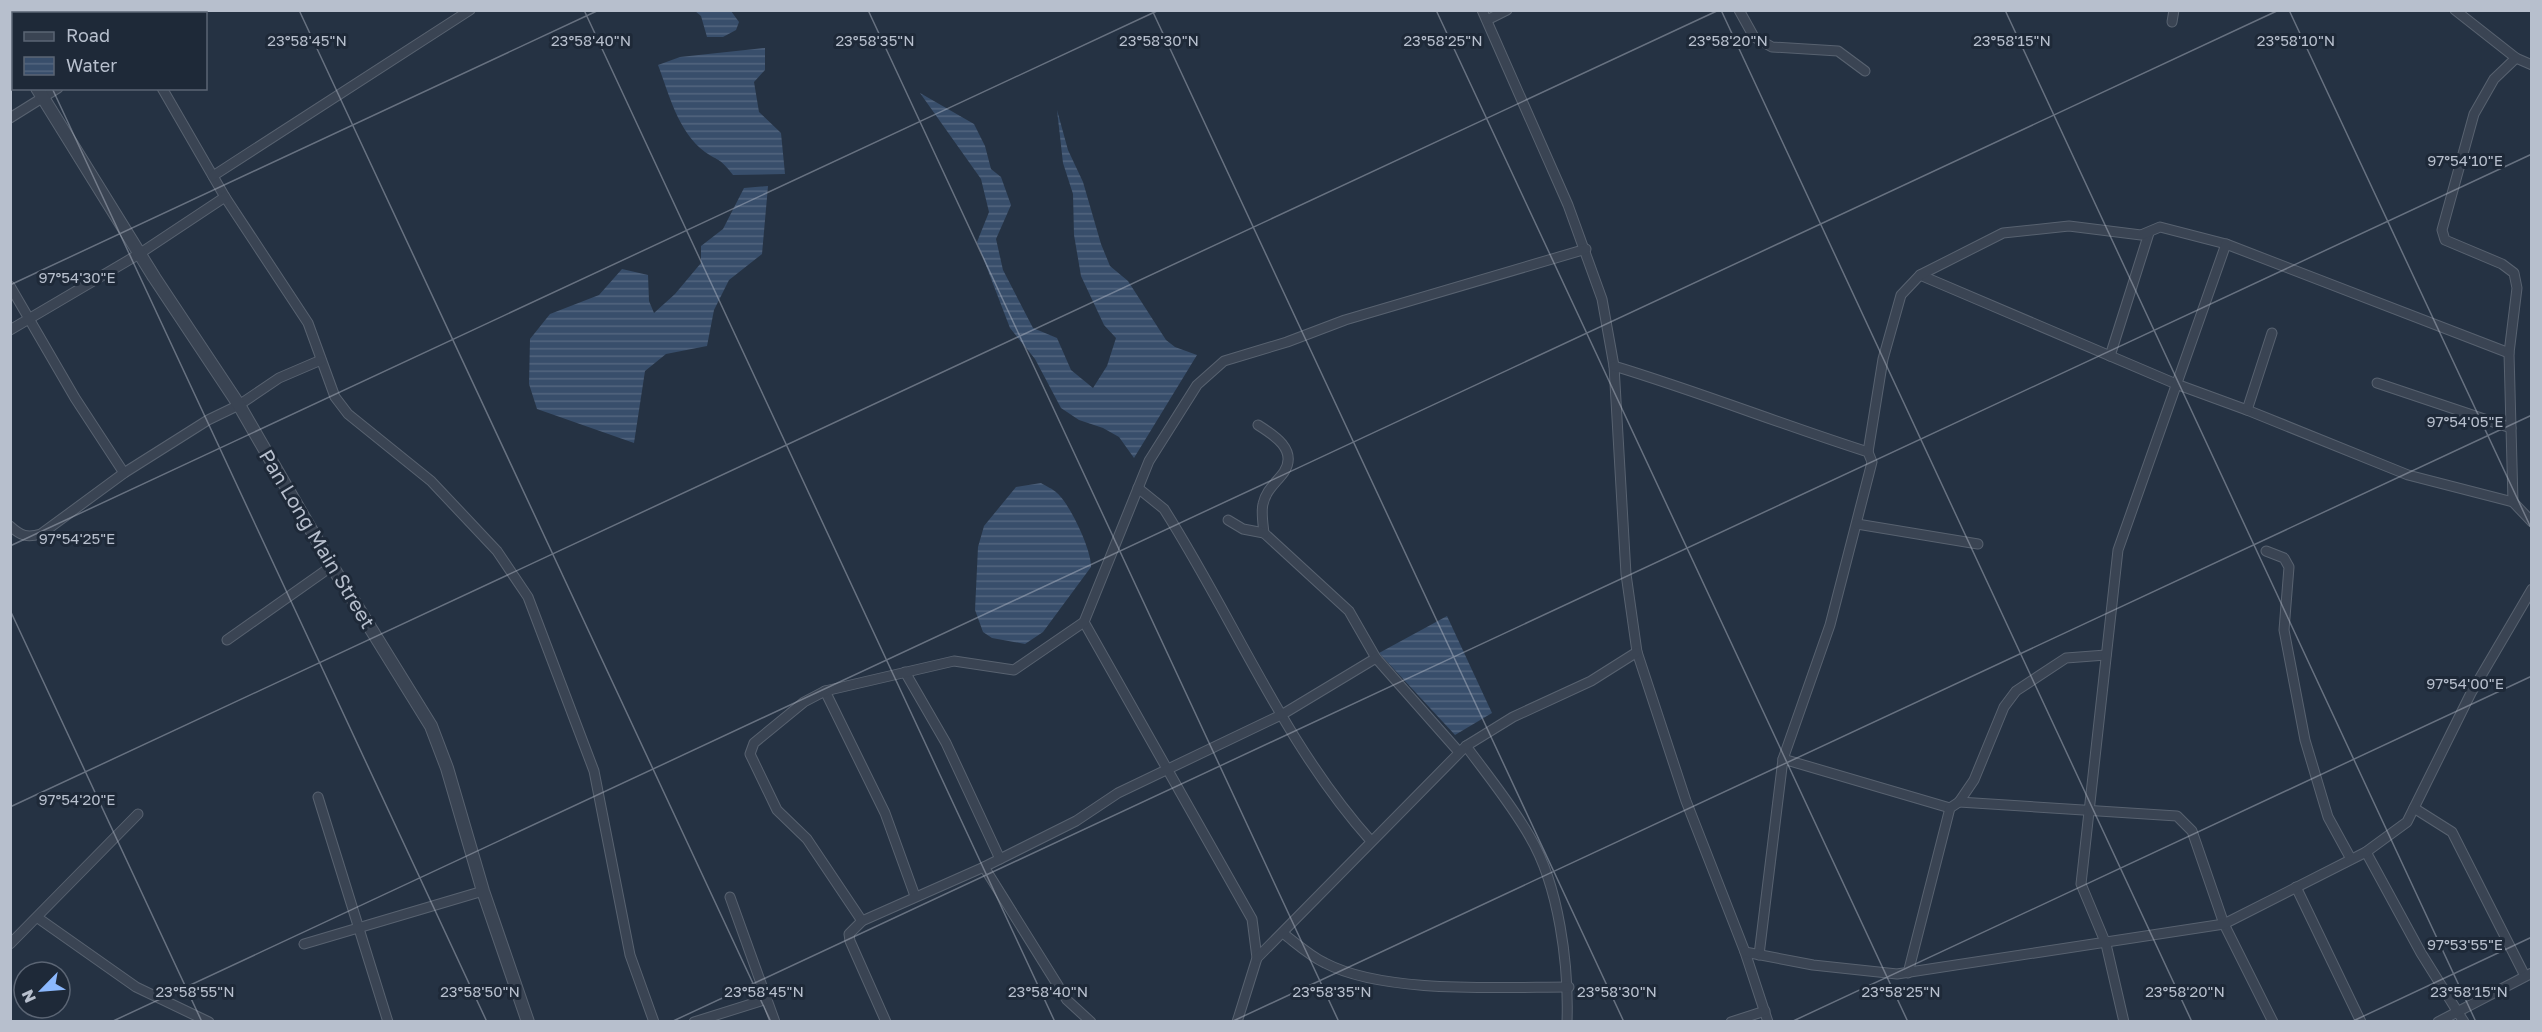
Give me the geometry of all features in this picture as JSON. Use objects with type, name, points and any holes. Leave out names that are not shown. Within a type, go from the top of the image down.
[{"type":"street","points":[[213,176],[470,10]]},
{"type":"street","points":[[1482,10],[1586,249],[1602,300],[1614,366],[1626,574],[1637,652],[1686,801],[1746,952],[1768,1022]]},
{"type":"street","points":[[1487,20],[1507,10]]},
{"type":"street","points":[[1739,10],[1755,37],[1772,47],[1838,51],[1865,71]]},
{"type":"street","points":[[2172,22],[2174,10]]},
{"type":"street","points":[[2455,10],[2516,58],[2532,65]]},
{"type":"street","points":[[2513,502],[2509,353],[2517,288],[2514,273],[2502,264],[2445,240],[2442,230],[2474,114],[2494,79],[2516,58]]},
{"type":"street","points":[[163,90],[225,197],[308,323],[335,397],[348,414],[431,481],[497,551],[528,597],[594,771],[630,955],[654,1022]]},
{"type":"street","points":[[10,118],[40,93]]},
{"type":"street","name":"Pan Long Main Street","points":[[40,93],[140,254],[239,405],[332,566],[438,741],[483,891],[528,1022]]},
{"type":"street","points":[[10,330],[140,254],[225,197]]},
{"type":"street","points":[[1759,955],[1783,759],[1830,625],[1857,524],[1872,462],[1868,452],[1883,358],[1901,295],[1920,275],[2003,232],[2069,226],[2149,233],[2160,227],[2226,244],[2509,353]]},
{"type":"street","points":[[2110,356],[2149,233]]},
{"type":"street","points":[[2124,1022],[2106,944],[2081,884],[2118,550],[2226,244]]},
{"type":"street","points":[[862,921],[807,839],[777,810],[750,754],[754,743],[804,702],[825,691],[954,661],[1014,670],[1084,622],[1149,461],[1197,386],[1224,361],[1287,342],[1345,320],[1586,249]]},
{"type":"street","points":[[1920,275],[2176,384],[2408,475],[2513,502],[2532,522]]},
{"type":"street","points":[[10,286],[75,398],[124,474]]},
{"type":"street","points":[[2247,410],[2272,333]]},
{"type":"street","points":[[10,526],[20,535],[30,537],[41,534],[124,474],[216,416],[239,405],[279,378],[321,360]]},
{"type":"street","points":[[1614,366],[1705,394],[1805,432],[1868,452]]},
{"type":"street","points":[[2378,383],[2511,428]]},
{"type":"street","points":[[1258,425],[1280,438],[1287,453],[1284,471],[1270,487],[1263,505],[1264,532]]},
{"type":"street","points":[[1138,488],[1164,510],[1293,734],[1348,816],[1371,841]]},
{"type":"street","points":[[1228,520],[1243,530],[1264,532],[1349,611],[1376,658],[1463,749],[1532,839],[1556,901],[1569,987],[1567,1022]]},
{"type":"street","points":[[1857,524],[1978,544]]},
{"type":"street","points":[[10,542],[20,535]]},
{"type":"street","points":[[2266,551],[2284,558],[2289,567],[2284,630],[2305,740],[2328,817],[2351,860]]},
{"type":"street","points":[[227,640],[332,566]]},
{"type":"street","points":[[1746,952],[1862,972],[1908,973],[2224,924],[2366,852],[2407,822],[2471,693],[2532,589]]},
{"type":"street","points":[[1084,622],[1252,919],[1257,958],[1237,1022]]},
{"type":"street","points":[[1257,958],[1284,934],[1371,841],[1463,749],[1513,717],[1591,681],[1637,652]]},
{"type":"street","points":[[1908,973],[1950,808],[1959,802],[1974,780],[2004,707],[2016,691],[2066,658],[2106,655]]},
{"type":"street","points":[[886,1022],[850,941],[849,934],[862,921],[1000,859],[1076,820],[1118,793],[1283,714],[1376,658]]},
{"type":"street","points":[[905,672],[946,742],[1000,859]]},
{"type":"street","points":[[825,691],[885,813],[915,896]]},
{"type":"street","points":[[1783,759],[1950,808]]},
{"type":"street","points":[[318,797],[388,1022]]},
{"type":"street","points":[[1959,802],[2177,816],[2192,831],[2224,924],[2273,1022]]},
{"type":"street","points":[[2414,808],[2452,832],[2529,974],[2438,1022]]},
{"type":"street","points":[[10,944],[138,814]]},
{"type":"street","points":[[2366,852],[2421,954],[2464,1022]]},
{"type":"street","points":[[984,867],[1067,1000],[1091,1022]]},
{"type":"street","points":[[2296,887],[2361,1022]]},
{"type":"street","points":[[304,944],[483,891]]},
{"type":"street","points":[[730,897],[775,1022]]},
{"type":"street","points":[[38,918],[136,987],[209,1022]]},
{"type":"street","points":[[1284,934],[1324,963],[1350,974],[1427,986],[1569,987]]},
{"type":"street","points":[[694,1022],[767,999]]},
{"type":"street","points":[[1731,1022],[1765,1011]]},
{"type":"water","points":[[695,11],[731,11],[739,22],[736,30],[723,37],[707,37],[701,16]]},
{"type":"water","points":[[765,48],[765,70],[754,82],[759,112],[781,133],[785,174],[733,175],[722,163],[696,144],[688,134],[676,112],[658,65],[680,57]]},
{"type":"water","points":[[920,93],[974,124],[985,146],[991,169],[1001,177],[1011,205],[996,239],[1003,270],[1033,328],[1057,338],[1071,370],[1093,388],[1107,366],[1116,338],[1104,325],[1081,276],[1074,235],[1073,194],[1063,163],[1057,110],[1068,150],[1083,182],[1101,244],[1110,266],[1128,281],[1166,340],[1175,347],[1197,355],[1134,458],[1119,437],[1103,428],[1079,420],[1061,408],[1035,359],[1010,328],[977,242],[989,212],[981,179]]},
{"type":"water","points":[[768,186],[762,254],[729,280],[714,310],[707,346],[666,354],[645,371],[634,443],[537,409],[529,384],[530,339],[550,314],[599,295],[622,269],[648,275],[649,301],[654,313],[675,294],[701,263],[701,246],[723,229],[744,188]]},
{"type":"water","points":[[1041,483],[1062,499],[1074,517],[1088,550],[1091,567],[1043,632],[1025,644],[992,638],[983,632],[975,610],[978,547],[984,526],[1016,487]]},
{"type":"water","points":[[1447,616],[1492,713],[1455,735],[1379,653]]}]
